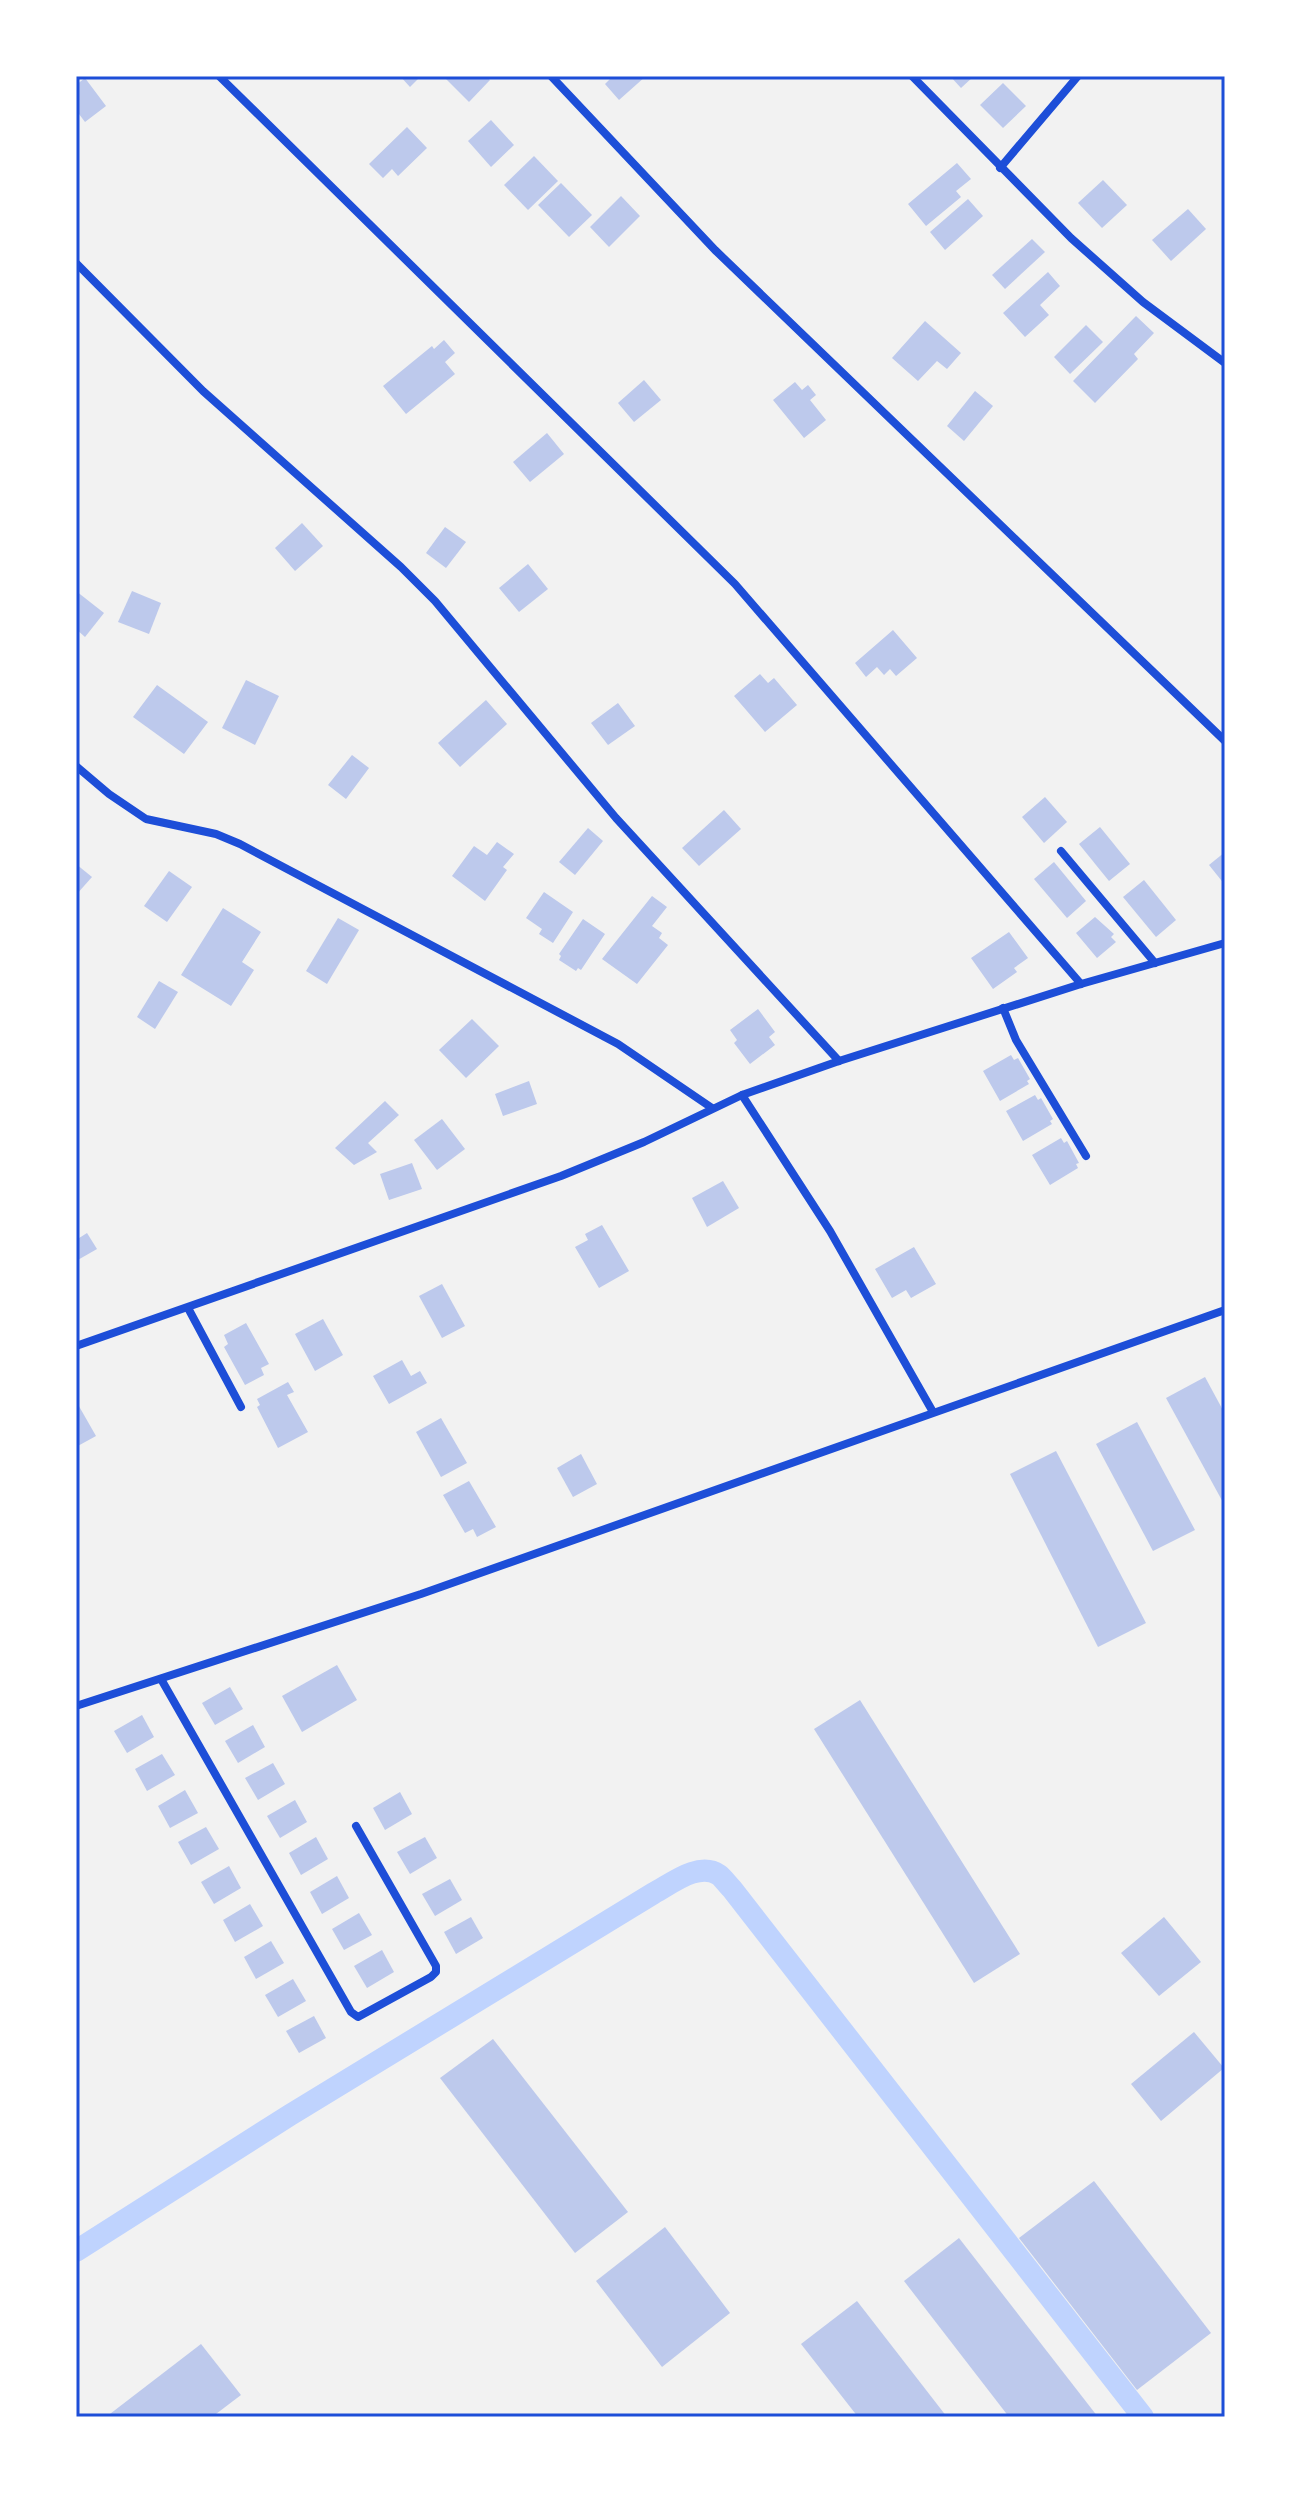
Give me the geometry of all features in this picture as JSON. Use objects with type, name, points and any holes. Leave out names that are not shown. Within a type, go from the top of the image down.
[{"type":"street","points":[[219,76],[735,584],[1081,984]]},
{"type":"street","points":[[551,76],[715,250],[1225,741]]},
{"type":"street","points":[[912,76],[1071,238],[1143,302],[1225,363]]},
{"type":"street","points":[[1000,168],[1078,76]]},
{"type":"street","points":[[76,263],[203,391],[435,601],[616,818],[839,1061]]},
{"type":"street","points":[[76,766],[109,794],[146,819],[216,834],[240,844],[618,1044],[712,1108]]},
{"type":"street","points":[[1061,851],[1155,963]]},
{"type":"street","points":[[76,1346],[561,1176],[644,1142],[742,1095],[1003,1008],[1225,943]]},
{"type":"street","points":[[1003,1008],[1016,1040],[1086,1156]]},
{"type":"street","points":[[742,1095],[830,1231],[933,1412]]},
{"type":"street","points":[[188,1308],[241,1407]]},
{"type":"street","points":[[76,1706],[436,1589],[1225,1310]]},
{"type":"street","points":[[161,1679],[335,1985],[351,2012],[358,2017],[431,1977],[436,1972],[436,1966],[356,1826]]},
{"type":"building","points":[[400,76],[421,76],[410,87]]},
{"type":"building","points":[[443,76],[486,76],[490,80],[469,102]]},
{"type":"building","points":[[613,76],[646,76],[619,100],[605,84]]},
{"type":"building","points":[[950,76],[974,76],[961,88]]},
{"type":"building","points":[[85,78],[106,106],[85,122],[76,110],[76,85]]},
{"type":"building","points":[[1003,83],[1026,106],[1003,128],[980,105]]},
{"type":"building","points":[[491,120],[514,145],[491,167],[468,141]]},
{"type":"building","points":[[407,127],[427,148],[398,176],[392,169],[383,178],[369,164]]},
{"type":"building","points":[[534,156],[558,181],[528,210],[504,185]]},
{"type":"building","points":[[957,163],[971,179],[956,191],[961,197],[926,226],[908,204]]},
{"type":"building","points":[[1103,180],[1127,205],[1102,228],[1078,203]]},
{"type":"building","points":[[561,183],[592,215],[569,237],[538,205]]},
{"type":"building","points":[[621,196],[640,216],[609,247],[590,227]]},
{"type":"building","points":[[968,199],[983,216],[945,250],[930,232]]},
{"type":"building","points":[[1188,209],[1206,229],[1171,261],[1152,240]]},
{"type":"building","points":[[1032,239],[1045,252],[1005,289],[992,275]]},
{"type":"building","points":[[1048,272],[1060,286],[1040,305],[1049,315],[1025,337],[1003,313]]},
{"type":"building","points":[[1136,316],[1154,333],[1134,354],[1138,359],[1095,403],[1073,381]]},
{"type":"building","points":[[925,321],[961,353],[947,369],[937,361],[918,381],[892,358]]},
{"type":"building","points":[[1086,325],[1103,342],[1070,374],[1054,357]]},
{"type":"building","points":[[444,340],[455,353],[445,362],[455,374],[406,414],[383,386],[432,346],[434,349]]},
{"type":"building","points":[[644,380],[661,400],[634,422],[618,403]]},
{"type":"building","points":[[795,382],[802,390],[808,385],[816,395],[810,400],[826,420],[804,438],[773,400]]},
{"type":"building","points":[[975,391],[993,406],[964,441],[947,426]]},
{"type":"building","points":[[547,433],[564,454],[530,482],[513,462]]},
{"type":"building","points":[[302,523],[323,546],[295,571],[275,548]]},
{"type":"building","points":[[445,527],[466,542],[446,568],[426,553]]},
{"type":"building","points":[[528,564],[548,589],[519,612],[499,588]]},
{"type":"building","points":[[76,591],[104,613],[85,637],[76,629]]},
{"type":"building","points":[[132,591],[161,603],[149,634],[118,622]]},
{"type":"building","points":[[893,630],[917,658],[896,676],[890,669],[884,675],[877,667],[866,677],[855,663]]},
{"type":"building","points":[[760,674],[768,683],[774,678],[797,705],[765,732],[734,696]]},
{"type":"building","points":[[246,680],[279,696],[255,745],[222,728]]},
{"type":"building","points":[[157,685],[208,722],[184,754],[133,717]]},
{"type":"building","points":[[486,700],[507,724],[460,767],[438,743]]},
{"type":"building","points":[[618,703],[635,726],[608,745],[591,723]]},
{"type":"building","points":[[352,755],[369,768],[346,799],[328,785]]},
{"type":"building","points":[[1045,797],[1067,822],[1044,843],[1022,817]]},
{"type":"building","points":[[724,810],[741,829],[699,866],[682,848]]},
{"type":"building","points":[[1100,827],[1130,864],[1109,881],[1079,844]]},
{"type":"building","points":[[588,828],[603,841],[575,875],[559,862]]},
{"type":"building","points":[[497,842],[514,854],[503,867],[507,870],[485,901],[452,876],[474,846],[487,855]]},
{"type":"building","points":[[1225,852],[1225,885],[1209,865]]},
{"type":"building","points":[[1054,862],[1086,901],[1067,918],[1034,879]]},
{"type":"building","points":[[76,864],[92,877],[76,895]]},
{"type":"building","points":[[169,871],[192,887],[167,922],[144,906]]},
{"type":"building","points":[[1144,880],[1176,920],[1156,937],[1123,897]]},
{"type":"building","points":[[544,892],[573,912],[553,943],[539,934],[542,929],[526,918]]},
{"type":"building","points":[[652,896],[667,907],[652,926],[662,933],[659,938],[668,945],[637,984],[602,959]]},
{"type":"building","points":[[223,908],[261,932],[242,962],[254,970],[231,1006],[181,975]]},
{"type":"building","points":[[1095,917],[1114,934],[1111,937],[1116,942],[1097,958],[1076,933]]},
{"type":"building","points":[[338,918],[359,930],[327,984],[306,971]]},
{"type":"building","points":[[583,919],[605,934],[581,970],[578,968],[576,971],[559,960],[559,954]]},
{"type":"building","points":[[1009,932],[1028,958],[1014,968],[1017,972],[993,989],[971,958]]},
{"type":"building","points":[[159,981],[178,992],[155,1029],[137,1017]]},
{"type":"building","points":[[758,1009],[775,1032],[769,1037],[775,1045],[750,1064],[734,1043],[737,1040],[730,1030]]},
{"type":"building","points":[[472,1019],[499,1046],[466,1078],[439,1050]]},
{"type":"building","points":[[1011,1055],[1014,1060],[1018,1058],[1030,1079],[1027,1081],[1029,1084],[1000,1101],[983,1071]]},
{"type":"building","points":[[529,1081],[537,1104],[503,1116],[495,1094]]},
{"type":"building","points":[[1035,1095],[1038,1100],[1041,1098],[1053,1119],[1050,1121],[1052,1124],[1023,1141],[1006,1111]]},
{"type":"building","points":[[385,1101],[399,1115],[368,1143],[377,1152],[354,1165],[335,1148]]},
{"type":"building","points":[[442,1119],[465,1149],[437,1170],[414,1140]]},
{"type":"building","points":[[1061,1138],[1064,1143],[1067,1141],[1079,1163],[1076,1164],[1078,1168],[1050,1185],[1032,1155]]},
{"type":"building","points":[[412,1163],[422,1189],[389,1200],[380,1174]]},
{"type":"building","points":[[723,1181],[739,1208],[707,1227],[692,1198]]},
{"type":"building","points":[[602,1225],[629,1271],[599,1288],[575,1247],[588,1240],[585,1234]]},
{"type":"building","points":[[87,1233],[97,1249],[76,1261],[76,1240]]},
{"type":"building","points":[[914,1247],[936,1284],[911,1298],[906,1290],[892,1298],[875,1269]]},
{"type":"building","points":[[442,1284],[465,1326],[442,1338],[419,1296]]},
{"type":"building","points":[[323,1319],[343,1355],[315,1371],[295,1334]]},
{"type":"building","points":[[246,1323],[269,1364],[261,1368],[264,1375],[245,1385],[224,1347],[228,1344],[224,1335]]},
{"type":"building","points":[[402,1360],[411,1376],[420,1371],[427,1383],[389,1404],[373,1376]]},
{"type":"building","points":[[1205,1377],[1225,1414],[1225,1506],[1166,1398]]},
{"type":"building","points":[[288,1382],[294,1392],[287,1395],[308,1432],[278,1448],[257,1407],[260,1405],[257,1399]]},
{"type":"building","points":[[76,1401],[96,1436],[76,1447]]},
{"type":"building","points":[[441,1418],[467,1463],[441,1477],[416,1432]]},
{"type":"building","points":[[1137,1422],[1195,1530],[1153,1551],[1096,1444]]},
{"type":"building","points":[[1056,1451],[1146,1623],[1098,1647],[1010,1474]]},
{"type":"building","points":[[581,1454],[597,1484],[573,1497],[557,1468]]},
{"type":"building","points":[[469,1481],[496,1527],[477,1537],[473,1529],[465,1533],[443,1495]]},
{"type":"building","points":[[337,1665],[357,1700],[302,1732],[282,1696]]},
{"type":"building","points":[[230,1687],[243,1709],[215,1725],[202,1703]]},
{"type":"building","points":[[860,1700],[1020,1954],[974,1983],[814,1729]]},
{"type":"building","points":[[142,1715],[154,1737],[127,1753],[114,1731]]},
{"type":"building","points":[[253,1725],[265,1747],[238,1763],[225,1741]]},
{"type":"building","points":[[162,1754],[175,1775],[147,1791],[135,1769]]},
{"type":"building","points":[[273,1763],[285,1784],[258,1800],[245,1778]]},
{"type":"building","points":[[185,1790],[198,1813],[170,1828],[158,1806]]},
{"type":"building","points":[[400,1792],[412,1814],[385,1830],[373,1808]]},
{"type":"building","points":[[295,1800],[307,1822],[280,1838],[267,1816]]},
{"type":"building","points":[[206,1827],[219,1849],[191,1865],[178,1842]]},
{"type":"building","points":[[316,1837],[328,1859],[301,1875],[289,1853]]},
{"type":"building","points":[[425,1837],[437,1858],[410,1874],[397,1852]]},
{"type":"building","points":[[229,1866],[241,1888],[214,1904],[201,1882]]},
{"type":"building","points":[[337,1876],[349,1898],[322,1914],[310,1892]]},
{"type":"building","points":[[450,1879],[462,1900],[435,1916],[422,1894]]},
{"type":"building","points":[[250,1904],[263,1926],[235,1942],[223,1920]]},
{"type":"building","points":[[359,1913],[372,1935],[344,1950],[332,1929]]},
{"type":"building","points":[[471,1917],[483,1938],[456,1954],[444,1932]]},
{"type":"building","points":[[1164,1917],[1201,1962],[1159,1996],[1121,1953]]},
{"type":"building","points":[[271,1941],[284,1963],[256,1979],[244,1957]]},
{"type":"building","points":[[382,1950],[394,1972],[367,1988],[354,1966]]},
{"type":"building","points":[[293,1979],[306,2001],[278,2017],[265,1995]]},
{"type":"building","points":[[314,2016],[326,2038],[299,2053],[286,2031]]},
{"type":"building","points":[[1194,2032],[1224,2068],[1161,2121],[1131,2084]]},
{"type":"building","points":[[493,2039],[628,2212],[575,2253],[440,2078]]},
{"type":"building","points":[[1094,2181],[1211,2333],[1137,2390],[1019,2238]]},
{"type":"building","points":[[665,2227],[730,2313],[662,2367],[596,2281]]},
{"type":"building","points":[[959,2238],[1098,2417],[1009,2417],[904,2281]]},
{"type":"building","points":[[857,2301],[947,2417],[858,2417],[801,2344]]},
{"type":"building","points":[[201,2344],[241,2395],[212,2417],[106,2417]]},
{"type":"waterway","points":[[76,2251],[290,2115],[654,1893],[685,1875],[711,1871],[721,1876],[732,1889],[1143,2417]]}]
